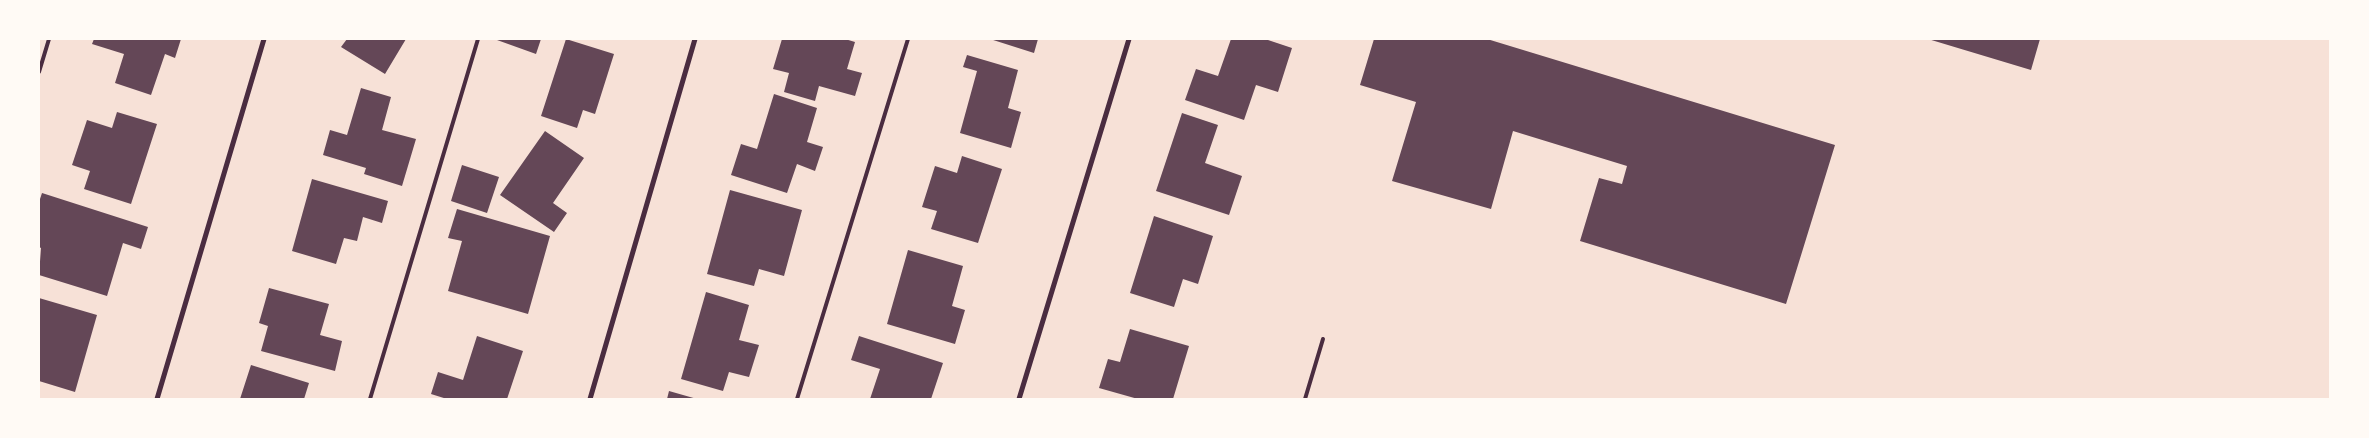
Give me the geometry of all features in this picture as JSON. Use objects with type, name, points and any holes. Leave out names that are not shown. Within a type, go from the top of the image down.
[{"type":"street","points":[[157,399],[264,39]]},
{"type":"street","points":[[590,399],[695,39]]},
{"type":"street","points":[[1019,399],[1129,39]]},
{"type":"lane","points":[[39,72],[49,39]]},
{"type":"lane","points":[[370,399],[478,39]]},
{"type":"lane","points":[[797,399],[908,39]]},
{"type":"lane","points":[[1305,399],[1323,339]]},
{"type":"building","points":[[94,39],[181,39],[175,58],[165,54],[151,95],[115,83],[124,54],[92,44]]},
{"type":"building","points":[[347,39],[406,39],[385,74],[341,47]]},
{"type":"building","points":[[498,39],[541,39],[536,54]]},
{"type":"building","points":[[566,39],[614,54],[595,114],[583,110],[577,128],[541,116]]},
{"type":"building","points":[[782,39],[845,39],[855,42],[847,69],[862,73],[855,96],[819,86],[815,101],[784,92],[789,73],[773,69]]},
{"type":"building","points":[[990,39],[1038,39],[1034,53]]},
{"type":"building","points":[[1231,39],[1265,39],[1292,48],[1278,92],[1256,85],[1244,120],[1185,100],[1196,69],[1218,76]]},
{"type":"building","points":[[1374,39],[1487,39],[1835,145],[1786,304],[1580,241],[1599,178],[1622,184],[1627,166],[1513,131],[1491,209],[1392,181],[1416,102],[1360,85]]},
{"type":"building","points":[[1928,39],[2040,39],[2031,70]]},
{"type":"building","points":[[967,55],[1018,70],[1008,108],[1021,112],[1011,148],[960,133],[977,71],[963,67]]},
{"type":"building","points":[[361,88],[391,97],[382,130],[416,139],[402,186],[364,174],[366,168],[323,155],[330,130],[347,135]]},
{"type":"building","points":[[774,94],[817,108],[807,142],[823,147],[815,171],[797,164],[787,193],[731,175],[741,144],[757,149]]},
{"type":"building","points":[[117,112],[157,124],[131,204],[84,189],[90,171],[72,165],[87,120],[112,128]]},
{"type":"building","points":[[1182,113],[1218,125],[1205,163],[1242,176],[1229,215],[1156,191]]},
{"type":"building","points":[[545,131],[584,158],[553,203],[567,213],[554,232],[500,195]]},
{"type":"building","points":[[962,156],[1002,169],[978,243],[931,229],[937,211],[922,207],[935,166],[957,173]]},
{"type":"building","points":[[462,165],[499,177],[487,213],[451,201]]},
{"type":"building","points":[[312,179],[388,201],[382,223],[363,217],[357,241],[344,238],[336,264],[292,251]]},
{"type":"building","points":[[730,190],[802,210],[784,276],[759,269],[754,286],[707,274]]},
{"type":"building","points":[[42,193],[148,227],[141,249],[123,243],[107,296],[39,275],[41,248],[39,247],[39,202]]},
{"type":"building","points":[[457,209],[550,236],[528,314],[448,291],[462,241],[448,238]]},
{"type":"building","points":[[1154,216],[1213,236],[1198,284],[1183,279],[1174,307],[1130,293]]},
{"type":"building","points":[[908,250],[963,266],[952,306],[965,310],[955,344],[887,324]]},
{"type":"building","points":[[269,288],[329,304],[320,335],[342,341],[335,371],[261,351],[268,326],[259,323]]},
{"type":"building","points":[[706,292],[749,305],[739,340],[759,345],[749,377],[729,372],[723,391],[681,379]]},
{"type":"building","points":[[39,298],[97,315],[75,392],[39,381]]},
{"type":"building","points":[[1130,329],[1189,346],[1173,399],[1138,399],[1099,388],[1108,359],[1120,362]]},
{"type":"building","points":[[477,336],[523,351],[507,399],[447,399],[431,394],[438,372],[463,380]]},
{"type":"building","points":[[859,336],[943,363],[931,399],[870,399],[880,369],[851,360]]},
{"type":"building","points":[[251,365],[309,383],[304,399],[240,399]]},
{"type":"building","points":[[669,391],[697,399],[667,399]]}]
